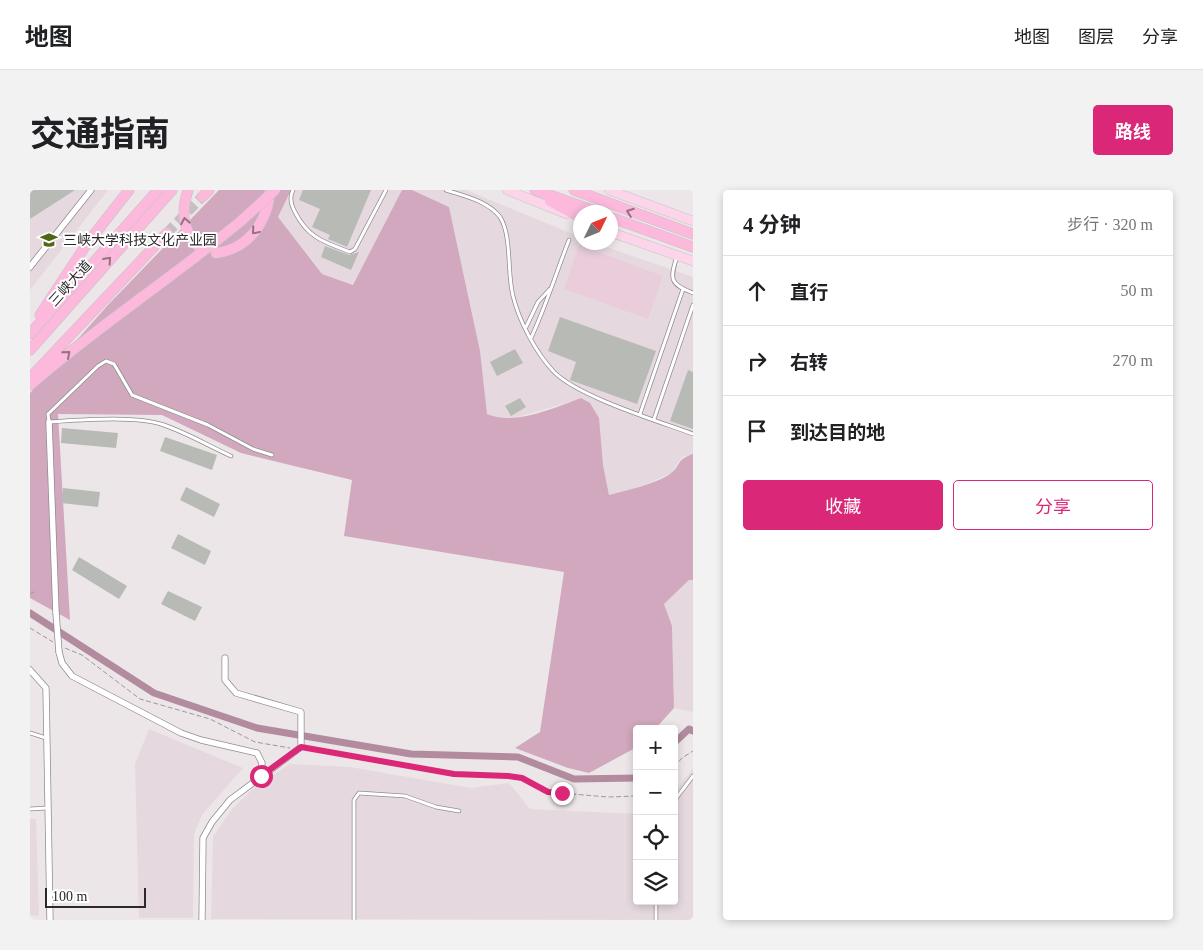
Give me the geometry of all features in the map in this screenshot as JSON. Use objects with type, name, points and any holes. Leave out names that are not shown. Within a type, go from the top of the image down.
[{"type":"highway","points":[[30,333],[86,246],[129,190]]},
{"type":"highway","name":"三峡大道","points":[[30,333],[158,190]]},
{"type":"highway","name":"三峡大道","points":[[30,350],[172,190]]},
{"type":"highway","points":[[188,190],[183,207],[184,222],[192,240],[200,248]]},
{"type":"highway","points":[[216,253],[236,247],[256,231],[266,211],[270,190]]},
{"type":"highway","points":[[30,386],[99,327],[184,267],[241,221],[275,190]]},
{"type":"highway","points":[[529,190],[573,214]]},
{"type":"highway","points":[[535,190],[578,205]]},
{"type":"highway","points":[[574,190],[693,234]]},
{"type":"highway","points":[[647,218],[693,226]]},
{"type":"highway","points":[[618,220],[693,246]]},
{"type":"highway","points":[[30,378],[167,234]]},
{"type":"main road","points":[[507,190],[573,215]]},
{"type":"main road","points":[[609,190],[693,221]]},
{"type":"main road","points":[[618,235],[693,261]]},
{"type":"street","points":[[30,267],[91,190]]},
{"type":"street","points":[[48,422],[56,613],[59,652],[62,663],[72,676],[170,727],[201,740],[257,753],[262,763],[261,776]]},
{"type":"street","points":[[202,920],[203,838],[212,822],[230,800],[301,747],[301,712],[236,693],[225,680],[225,658]]},
{"type":"street","points":[[30,670],[46,688],[50,920]]},
{"type":"lane","points":[[293,190],[290,199],[292,206],[305,229],[312,236],[350,252],[355,249],[386,190]]},
{"type":"lane","points":[[446,190],[487,205],[500,217],[504,228],[513,296],[525,328],[554,372],[568,383],[654,420],[693,434]]},
{"type":"lane","points":[[531,338],[548,300],[550,288],[569,240]]},
{"type":"lane","points":[[677,256],[672,279],[676,285],[693,293]]},
{"type":"lane","points":[[525,328],[538,302],[550,288]]},
{"type":"lane","points":[[640,414],[682,289]]},
{"type":"lane","points":[[654,420],[693,305]]},
{"type":"lane","points":[[231,456],[163,425],[144,422],[89,420],[48,422],[48,414],[98,366],[106,361],[114,364],[132,395],[208,425],[253,449],[272,455]]},
{"type":"lane","points":[[30,733],[47,738]]},
{"type":"lane","points":[[678,796],[693,776]]},
{"type":"lane","points":[[354,920],[354,800],[359,793],[405,796],[436,807],[459,811]]},
{"type":"lane","points":[[30,808],[48,808]]},
{"type":"lane","points":[[656,905],[656,920]]},
{"type":"path","points":[[30,594],[36,591]]},
{"type":"path","points":[[30,628],[59,646],[82,655],[140,699],[210,719],[255,742],[282,748],[301,747],[454,774],[522,778],[548,792],[608,797],[633,796]]},
{"type":"path","points":[[678,762],[693,751]]},
{"type":"shaded area","name":"三峡大学科技文化产业园","points":[[30,190],[108,190],[30,290]]},
{"type":"shaded area","points":[[219,190],[291,190],[278,217],[322,274],[353,285],[402,190],[412,190],[449,207],[480,351],[487,414],[509,418],[521,417],[547,411],[581,398],[590,403],[599,418],[603,465],[609,495],[658,481],[674,471],[684,458],[693,454],[693,580],[689,580],[664,604],[672,626],[674,708],[659,725],[633,725],[633,749],[589,773],[568,768],[515,748],[540,732],[564,572],[344,536],[352,480],[241,453],[162,415],[58,414],[70,620],[30,598],[30,393],[107,306]]},
{"type":"shaded area","points":[[291,190],[402,190],[354,285],[322,274],[278,217]]},
{"type":"shaded area","points":[[412,190],[466,190],[573,234],[573,250],[615,250],[693,277],[693,454],[682,457],[670,474],[634,489],[609,495],[603,465],[580,399],[518,417],[497,418],[487,414],[480,351],[449,207]]},
{"type":"shaded area","points":[[577,250],[593,250],[663,276],[648,319],[564,289]]},
{"type":"shaded area","points":[[689,580],[693,580],[693,712],[674,708],[672,626],[664,604]]},
{"type":"shaded area","points":[[149,729],[243,768],[202,815],[194,834],[193,918],[139,918],[135,764]]},
{"type":"shaded area","points":[[290,764],[350,767],[471,788],[509,783],[530,809],[633,814],[633,905],[678,905],[678,788],[693,768],[693,920],[211,919],[213,837],[232,809],[256,786]]},
{"type":"shaded area","points":[[30,819],[36,819],[39,916],[30,915]]},
{"type":"building","points":[[30,190],[75,190],[30,219]]},
{"type":"building","points":[[303,190],[371,190],[347,247],[328,239],[330,235],[312,227],[320,209],[299,200]]},
{"type":"building","points":[[325,246],[349,255],[359,252],[351,270],[321,257]]},
{"type":"building","points":[[560,317],[656,351],[637,404],[570,380],[576,362],[548,351]]},
{"type":"building","points":[[515,349],[523,363],[497,376],[490,362]]},
{"type":"building","points":[[688,370],[693,372],[693,429],[670,421]]},
{"type":"building","points":[[520,398],[526,407],[511,416],[505,406]]},
{"type":"building","points":[[62,428],[118,433],[116,448],[61,443]]},
{"type":"building","points":[[165,437],[217,455],[212,470],[160,451]]},
{"type":"building","points":[[186,487],[220,504],[214,517],[180,500]]},
{"type":"building","points":[[63,488],[100,492],[98,507],[61,503]]},
{"type":"building","points":[[178,534],[211,551],[205,565],[171,548]]},
{"type":"building","points":[[79,557],[127,586],[119,599],[72,570]]},
{"type":"building","points":[[168,591],[202,607],[195,621],[161,604]]},
{"type":"waterway","points":[[30,613],[154,693],[257,728],[411,754],[518,757],[574,779],[633,778]]},
{"type":"waterway","points":[[678,739],[689,729],[693,731]]},
{"type":"tunnel","points":[[167,233],[202,197]]},
{"type":"place","name":"三峡大学科技文化产业园","points":[[49,240]]},
{"type":"route","points":[[261,776],[301,747],[454,774],[522,778],[537,788],[548,792],[562,793]]}]
